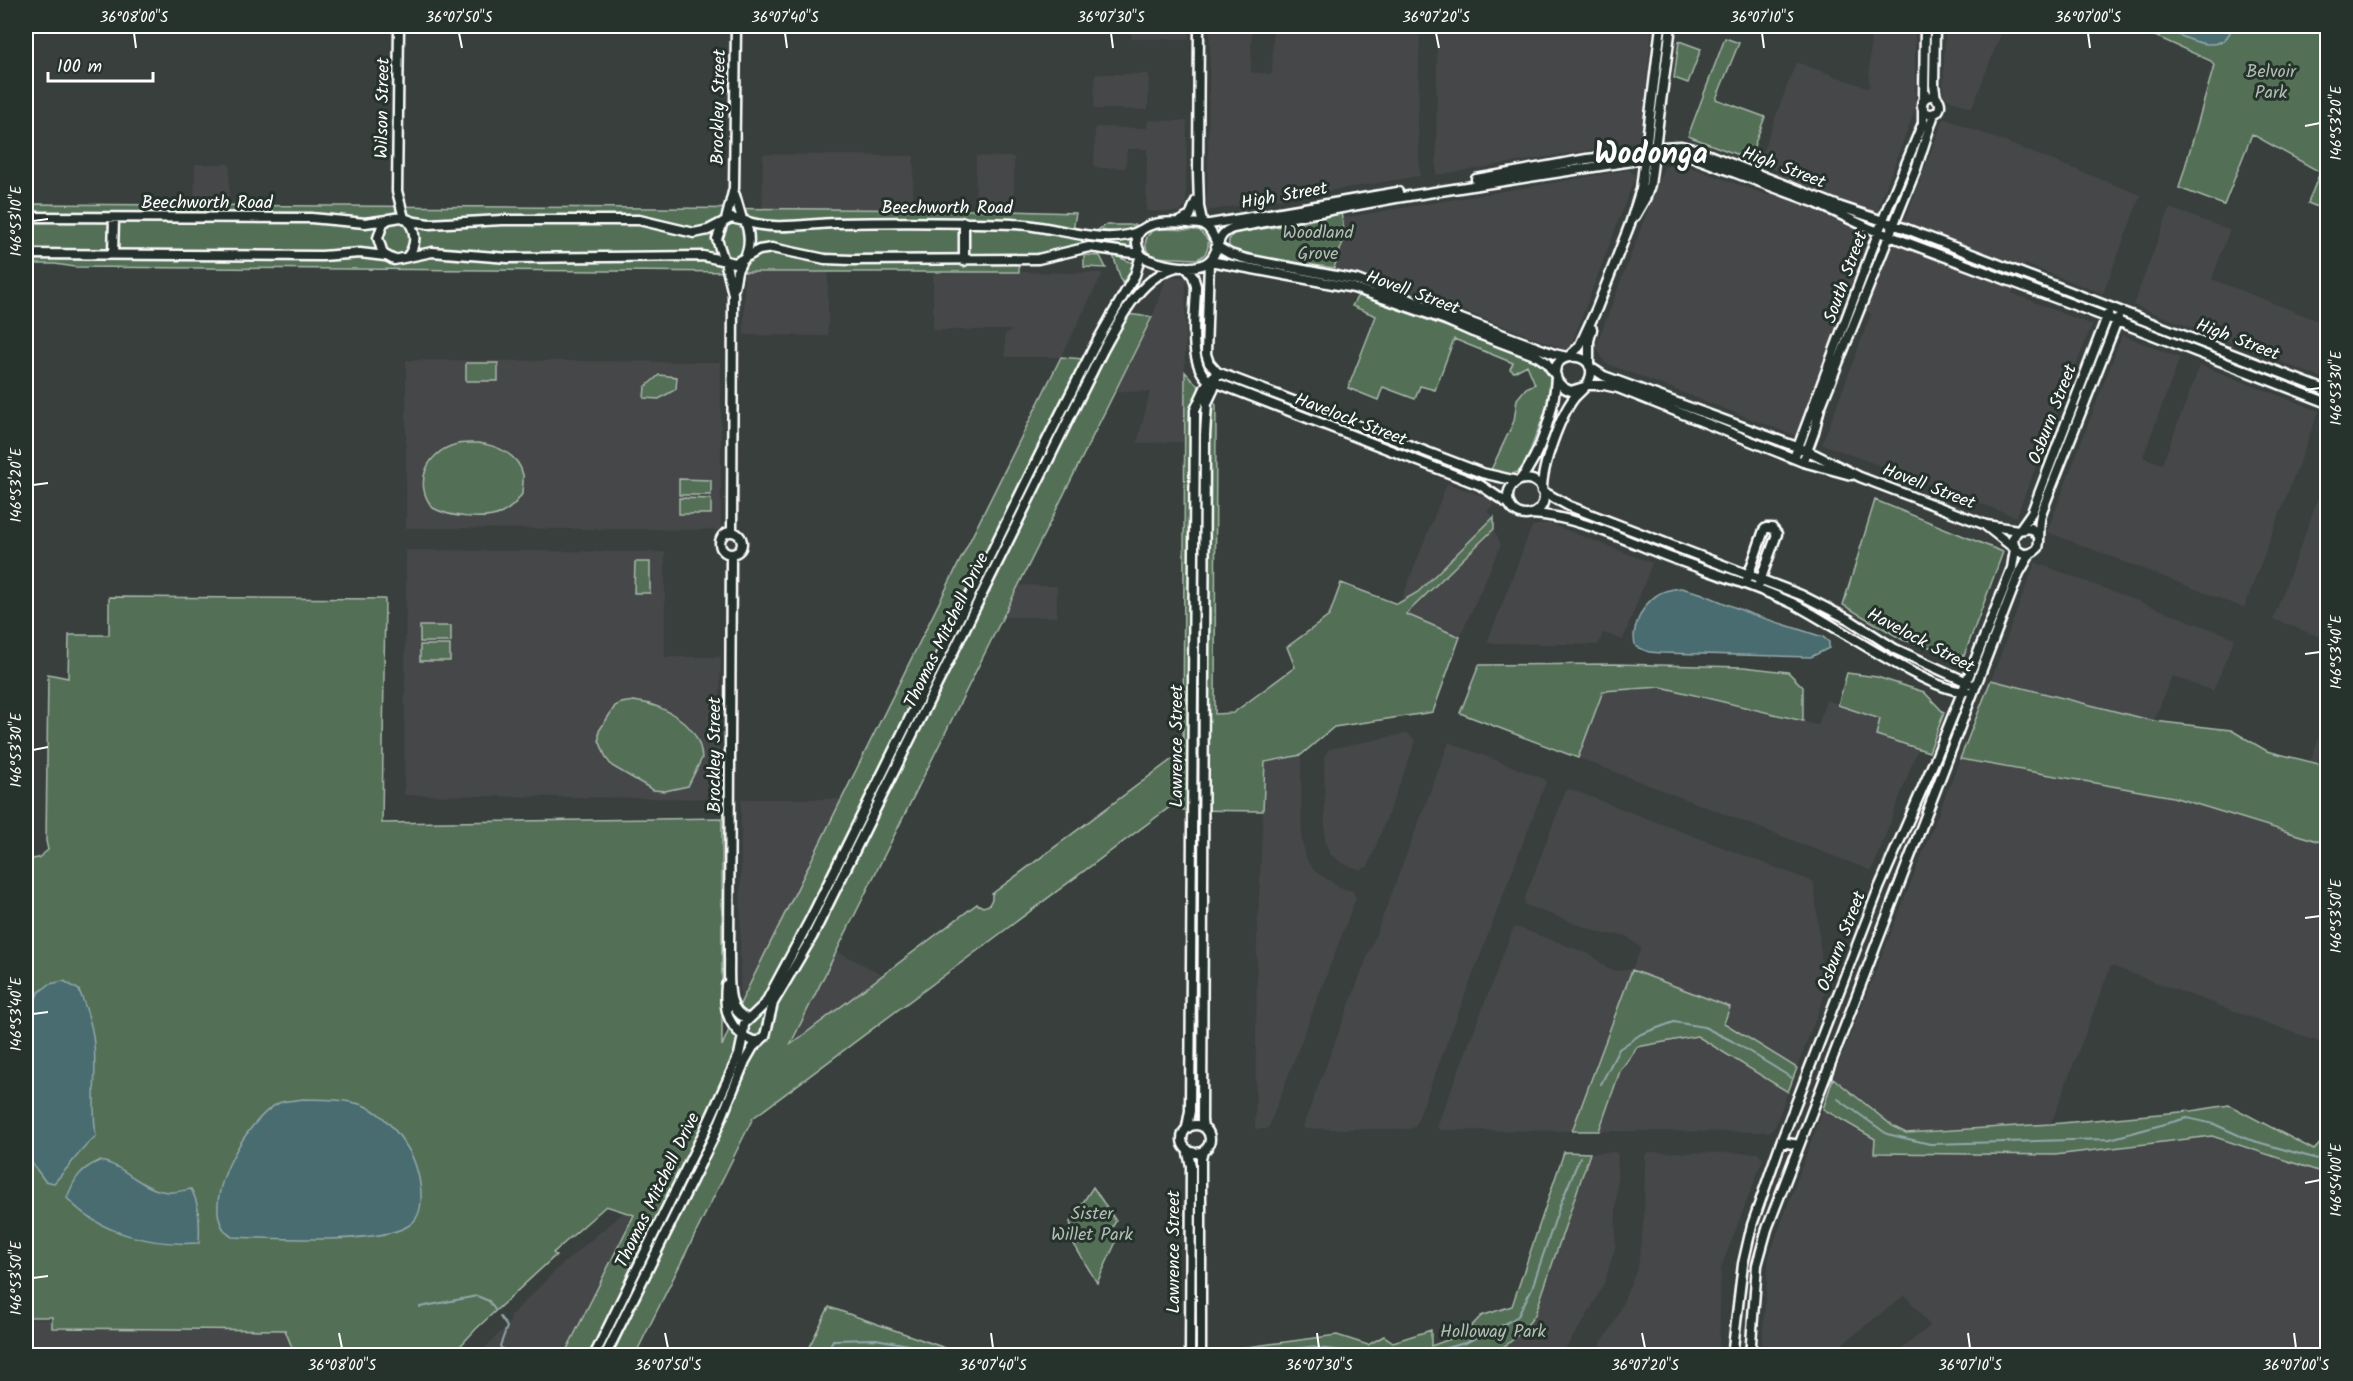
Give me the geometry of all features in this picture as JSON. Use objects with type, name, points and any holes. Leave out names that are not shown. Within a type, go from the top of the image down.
[{"type":"street","name":"Wilson Street","points":[[388,220],[397,191],[399,26]]},
{"type":"street","name":"Brockley Street","points":[[724,221],[734,188],[736,26]]},
{"type":"street","points":[[26,254],[328,256],[360,253],[386,256],[396,260],[432,252],[491,258],[628,259],[700,256],[735,263],[759,250],[772,248],[840,260],[964,261],[1038,259],[1089,247],[1140,255],[1155,264],[1199,267],[1209,261],[1217,245],[1213,236],[1203,225],[1198,190],[1199,26]]},
{"type":"street","points":[[1597,308],[1589,341],[1591,376],[1565,412],[1543,471],[1541,506],[1531,514],[1519,513],[1510,505],[1508,492],[1530,465],[1552,410],[1558,364],[1581,344],[1630,224],[1648,193],[1661,26]]},
{"type":"street","points":[[1650,153],[1671,26]]},
{"type":"street","points":[[1924,26],[1935,26],[1934,90],[1940,107],[1934,114],[1927,114],[1922,102],[1924,98],[1924,26]]},
{"type":"street","points":[[1924,70],[1934,71]]},
{"type":"street","points":[[1924,98],[1931,96],[1936,99]]},
{"type":"street","name":"South Street","points":[[1794,458],[1882,221],[1923,123],[1923,108]]},
{"type":"street","name":"South Street","points":[[1803,462],[1820,408],[1916,169],[1934,114]]},
{"type":"street","name":"High Street","points":[[1217,245],[1222,234],[1231,228],[1650,153],[1677,146],[1694,149],[1759,176],[1892,224],[2328,391]]},
{"type":"street","name":"High Street","points":[[1203,225],[1650,153],[1676,153],[1693,156],[1816,203],[1888,235],[2328,403]]},
{"type":"street","name":"Brockley Street","points":[[734,188],[743,220]]},
{"type":"street","points":[[1179,222],[1191,214],[1198,190]]},
{"type":"street","name":"Wilson Street","points":[[397,191],[405,218]]},
{"type":"street","name":"Beechworth Road","points":[[26,217],[318,218],[365,224],[388,220]]},
{"type":"street","points":[[386,256],[380,248],[378,238],[381,226],[388,220],[405,218],[429,224],[490,220],[643,220],[694,232],[708,230],[733,217],[743,220],[749,243],[737,271],[733,294],[732,532]]},
{"type":"street","points":[[113,255],[114,218]]},
{"type":"street","points":[[405,218],[413,228],[415,238],[413,248],[407,256]]},
{"type":"street","name":"Beechworth Road","points":[[743,220],[758,225],[774,226],[834,223],[1025,224],[1066,232],[1119,237],[1135,233],[1146,227]]},
{"type":"street","points":[[724,221],[717,239],[733,294]]},
{"type":"street","points":[[964,222],[964,261]]},
{"type":"street","points":[[1140,255],[1138,240],[1146,227],[1156,222],[1203,225]]},
{"type":"street","name":"Hovell Street","points":[[1217,245],[1230,254],[1246,260],[1356,284],[1444,315],[1476,323],[1554,354],[1568,356]]},
{"type":"street","name":"Thomas Mitchell Drive","points":[[750,1018],[765,1004],[951,644],[967,622],[1054,437],[1135,275],[1140,255]]},
{"type":"street","name":"Hovell Street","points":[[1209,261],[1356,284]]},
{"type":"street","name":"Lawrence Street","points":[[1187,1127],[1190,1119],[1195,410],[1217,372],[1209,363],[1206,354],[1209,261]]},
{"type":"street","points":[[1183,267],[1195,281],[1195,352],[1198,368],[1212,382]]},
{"type":"street","name":"Thomas Mitchell Drive","points":[[1070,405],[1134,300],[1155,276],[1183,267]]},
{"type":"street","points":[[1196,298],[1207,287]]},
{"type":"street","name":"Osburn Street","points":[[2019,529],[2033,510],[2111,308]]},
{"type":"street","name":"Osburn Street","points":[[2038,535],[2042,512],[2121,312]]},
{"type":"street","name":"Hovell Street","points":[[1444,315],[1473,332],[1540,357],[1549,365],[1556,377]]},
{"type":"street","points":[[1850,337],[1844,327],[1855,322]]},
{"type":"street","points":[[1473,332],[1476,323]]},
{"type":"street","points":[[1568,356],[1580,357],[1589,366]]},
{"type":"street","name":"Hovell Street","points":[[1589,366],[1604,376],[1803,462],[1860,477]]},
{"type":"street","points":[[2086,371],[2095,374]]},
{"type":"street","name":"Havelock Street","points":[[1217,372],[1482,473],[1518,480]]},
{"type":"street","points":[[1556,377],[1562,387],[1569,390],[1585,386]]},
{"type":"street","name":"Lawrence Street","points":[[1203,1127],[1206,406],[1212,382]]},
{"type":"street","name":"Havelock Street","points":[[1212,382],[1485,487],[1510,505]]},
{"type":"street","name":"Hovell Street","points":[[1585,386],[1614,387],[1798,447],[1860,477],[1986,525],[2019,529]]},
{"type":"street","name":"Thomas Mitchell Drive","points":[[767,1030],[773,1003],[812,937],[902,758],[951,644],[958,617],[1054,437]]},
{"type":"street","points":[[1386,450],[1390,438]]},
{"type":"street","points":[[1518,480],[1532,480],[1542,490]]},
{"type":"street","name":"Havelock Street","points":[[1542,490],[1559,501],[1598,517],[1816,602],[1924,663],[1966,680],[1975,690]]},
{"type":"street","points":[[1193,511],[1206,511]]},
{"type":"street","name":"Havelock Street","points":[[1531,514],[1553,515],[1593,528],[1792,603],[1921,676],[1961,692],[1975,690]]},
{"type":"street","points":[[1593,528],[1598,517]]},
{"type":"street","name":"Hovell Street","points":[[1986,525],[2015,548]]},
{"type":"street","points":[[2031,528],[2038,535],[2038,548],[2030,554],[2023,554],[2015,548],[2013,536],[2019,529],[2031,528]]},
{"type":"street","points":[[1745,585],[1764,530],[1773,529],[1776,535],[1757,590]]},
{"type":"street","points":[[732,532],[738,534],[742,543],[740,549],[731,554],[722,549],[720,541],[725,533],[732,532]]},
{"type":"street","name":"Osburn Street","points":[[1732,1356],[1743,1264],[1752,1225],[1781,1142],[1880,888],[1937,755],[2012,567],[2015,548]]},
{"type":"street","name":"Brockley Street","points":[[731,554],[729,956],[725,1000],[726,1012],[732,1026],[743,1036]]},
{"type":"street","name":"Osburn Street","points":[[1750,1356],[1759,1254],[1767,1229],[2019,573],[2030,554]]},
{"type":"street","points":[[987,560],[993,570]]},
{"type":"street","points":[[958,617],[967,622]]},
{"type":"street","points":[[1192,742],[1205,741]]},
{"type":"street","points":[[893,754],[902,758]]},
{"type":"street","points":[[879,782],[891,779]]},
{"type":"street","points":[[842,855],[851,859]]},
{"type":"street","points":[[1880,888],[1895,895]]},
{"type":"street","points":[[1192,894],[1204,894]]},
{"type":"street","name":"Brockley Street","points":[[729,956],[733,1004],[739,1014],[750,1018]]},
{"type":"street","points":[[1191,1012],[1203,1012]]},
{"type":"street","points":[[605,1356],[731,1098],[742,1065],[751,1050],[760,1041],[765,1036],[767,1030],[763,1020],[750,1018],[744,1023],[743,1036],[753,1041],[760,1041]]},
{"type":"street","name":"Thomas Mitchell Drive","points":[[594,1356],[693,1155],[736,1062],[743,1036]]},
{"type":"street","points":[[1195,1124],[1203,1127],[1210,1137],[1203,1151],[1195,1153],[1183,1144],[1182,1137],[1187,1127],[1195,1124]]},
{"type":"street","points":[[1781,1142],[1799,1145]]},
{"type":"street","name":"Lawrence Street","points":[[1187,1149],[1191,1166],[1190,1356]]},
{"type":"street","name":"Lawrence Street","points":[[1201,1356],[1201,1159],[1203,1151]]},
{"type":"street","points":[[693,1155],[704,1155]]},
{"type":"shaded area","points":[[1131,26],[1189,26],[1189,39],[1131,39]]},
{"type":"shaded area","points":[[1210,26],[1252,26],[1251,72],[1272,74],[1273,26],[1420,26],[1418,123],[1420,176],[1207,211]]},
{"type":"shaded area","points":[[1437,26],[1652,26],[1641,142],[1436,175]]},
{"type":"shaded area","points":[[1871,26],[1915,26],[1915,110],[1878,208],[1905,219],[1944,118],[2141,195],[2103,294],[2025,264],[2012,293],[2092,325],[2016,517],[1822,444],[1871,314],[1850,297],[1798,437],[1605,363],[1596,346],[1664,167],[1682,164],[1770,196],[1779,171],[1758,164],[1796,62],[1869,88]]},
{"type":"shaded area","points":[[1945,26],[2004,26],[1972,108],[1947,99],[1943,94]]},
{"type":"shaded area","points":[[1095,74],[1149,74],[1148,110],[1094,109]]},
{"type":"shaded area","points":[[1148,120],[1187,121],[1186,206],[1180,212],[1146,211],[1147,149],[1127,149],[1126,168],[1094,168],[1095,127],[1147,128]]},
{"type":"shaded area","points":[[763,154],[914,156],[913,210],[762,209]]},
{"type":"shaded area","points":[[976,156],[1014,157],[1014,211],[975,210]]},
{"type":"shaded area","points":[[195,164],[230,164],[229,205],[194,205]]},
{"type":"shaded area","points":[[1629,170],[1636,175],[1569,351],[1429,298],[1334,268],[1345,236],[1342,218]]},
{"type":"shaded area","points":[[2170,208],[2230,230],[2212,279],[2327,324],[2327,380],[2133,305]]},
{"type":"shaded area","points":[[744,272],[828,273],[828,336],[744,335]]},
{"type":"shaded area","points":[[1103,273],[1061,357],[1005,357],[1005,334],[1013,330],[933,330],[933,274]]},
{"type":"shaded area","points":[[1167,276],[1186,277],[1184,442],[1137,443],[1150,392],[1116,391],[1154,312]]},
{"type":"shaded area","points":[[2122,335],[2180,358],[2143,457],[2162,464],[2200,365],[2319,411],[2244,608],[2047,532]]},
{"type":"shaded area","points":[[406,360],[721,362],[721,530],[406,528]]},
{"type":"shaded area","points":[[2327,475],[2327,640],[2273,619]]},
{"type":"shaded area","points":[[1447,483],[1490,499],[1494,505],[1487,511],[1494,517],[1418,592],[1400,603]]},
{"type":"shaded area","points":[[1548,523],[1652,563],[1623,640],[1603,633],[1599,645],[1487,643],[1532,526]]},
{"type":"shaded area","points":[[1494,529],[1501,545],[1460,637],[1406,615]]},
{"type":"shaded area","points":[[406,550],[665,552],[665,657],[721,657],[718,799],[404,795]]},
{"type":"shaded area","points":[[2035,562],[2235,638],[2213,691],[2172,676],[2154,721],[1991,680]]},
{"type":"shaded area","points":[[1018,585],[1057,586],[1057,617],[1002,617]]},
{"type":"shaded area","points":[[1661,687],[1818,725],[1826,700],[1880,719],[1877,735],[1918,749],[1872,871],[1578,758],[1603,691]]},
{"type":"shaded area","points":[[2327,714],[2327,766],[2310,762]]},
{"type":"shaded area","points":[[1408,733],[1416,741],[1368,867],[1360,870],[1342,863],[1330,854],[1325,842],[1324,756],[1329,749]]},
{"type":"shaded area","points":[[1449,742],[1547,780],[1415,1127],[1410,1129],[1305,1129],[1303,1126]]},
{"type":"shaded area","points":[[1301,755],[1302,841],[1307,860],[1316,872],[1340,887],[1353,891],[1356,898],[1268,1129],[1255,1129],[1257,938],[1265,762]]},
{"type":"shaded area","points":[[1960,759],[2173,797],[2327,844],[2327,1045],[2111,966],[2051,1124],[1905,1133],[1894,1127],[1833,1078]]},
{"type":"shaded area","points":[[1570,789],[1814,882],[1825,994],[1797,1068],[1724,1023],[1729,1007],[1632,970],[1572,1131],[1439,1130],[1437,1126],[1513,929],[1517,927],[1592,955],[1608,969],[1617,971],[1632,969],[1641,948],[1625,935],[1604,934],[1525,905],[1524,900],[1566,790]]},
{"type":"shaded area","points":[[741,799],[842,799],[740,1004]]},
{"type":"shaded area","points":[[836,951],[884,975],[789,1046]]},
{"type":"shaded area","points":[[1697,1036],[1788,1092],[1775,1127],[1769,1132],[1599,1131],[1620,1071],[1637,1047]]},
{"type":"shaded area","points":[[1823,1109],[1875,1139],[1874,1153],[2055,1155],[2212,1136],[2327,1174],[2327,1355],[1894,1355],[1930,1326],[1905,1295],[1828,1355],[1763,1356],[1761,1352],[1769,1256]]},
{"type":"shaded area","points":[[1615,1152],[1618,1155],[1615,1248],[1605,1282],[1587,1316],[1561,1355],[1486,1356],[1501,1350],[1555,1255],[1590,1153]]},
{"type":"shaded area","points":[[1648,1152],[1758,1153],[1763,1159],[1721,1268],[1719,1355],[1593,1355],[1613,1325],[1638,1267],[1644,1216],[1645,1155]]},
{"type":"shaded area","points":[[625,1211],[634,1215],[564,1355],[477,1356],[510,1322],[510,1316],[560,1266]]},
{"type":"shaded area","points":[[26,1319],[301,1321],[307,1356],[26,1356]]},
{"type":"green space","name":"Belvoir Park","points":[[2133,26],[2327,26],[2327,211],[2308,203],[2320,172],[2252,134],[2224,205],[2179,188],[2214,66],[2211,61]]},
{"type":"green space","points":[[1725,38],[1739,43],[1716,99],[1765,117],[1749,159],[1688,136]]},
{"type":"green space","points":[[1679,41],[1701,49],[1688,83],[1674,78]]},
{"type":"green space","points":[[26,204],[975,210],[1076,213],[1072,236],[1115,241],[1132,238],[1130,249],[1086,244],[1019,258],[1019,272],[75,267],[26,264]]},
{"type":"green space","name":"Woodland Grove","points":[[1341,213],[1345,236],[1334,268],[1240,254],[1230,249],[1229,246],[1229,240],[1235,233],[1290,225]]},
{"type":"green space","points":[[1105,225],[1139,225],[1122,232],[1098,230]]},
{"type":"green space","points":[[1158,229],[1199,230],[1208,240],[1206,252],[1197,259],[1153,257],[1147,249],[1146,241],[1153,231]]},
{"type":"green space","points":[[1084,255],[1100,256],[1106,268],[1084,267]]},
{"type":"green space","points":[[1113,255],[1133,263],[1131,272],[1122,283]]},
{"type":"green space","points":[[1360,296],[1534,358],[1550,372],[1549,401],[1524,467],[1516,473],[1508,474],[1491,470],[1514,421],[1517,399],[1526,388],[1535,384],[1527,365],[1514,372],[1510,369],[1513,363],[1454,339],[1435,390],[1420,386],[1415,399],[1383,387],[1378,400],[1348,388],[1376,316],[1352,306]]},
{"type":"green space","points":[[1107,312],[1152,317],[790,1045],[977,904],[983,907],[989,905],[992,894],[1183,751],[1185,372],[1216,405],[1215,714],[1233,713],[1295,667],[1287,647],[1329,616],[1341,583],[1397,604],[1418,592],[1494,517],[1494,529],[1406,614],[1460,637],[1433,712],[1334,727],[1301,755],[1265,762],[1263,811],[1183,810],[1182,798],[753,1118],[635,1355],[564,1355],[634,1215],[606,1206],[553,1253],[556,1255],[476,1329],[452,1355],[295,1355],[285,1330],[52,1328],[52,1317],[26,1317],[26,860],[38,858],[48,850],[46,841],[48,674],[68,678],[69,635],[109,635],[109,597],[385,599],[382,823],[722,818],[722,1046],[740,1004],[1061,357],[1083,359]]},
{"type":"green space","points":[[466,363],[498,363],[498,381],[466,381]]},
{"type":"green space","points":[[659,375],[677,377],[676,389],[659,399],[644,398],[645,387]]},
{"type":"green space","points":[[478,443],[499,448],[517,461],[523,477],[520,497],[505,511],[486,517],[457,516],[433,508],[427,499],[423,480],[430,462],[444,449],[454,445]]},
{"type":"green space","points":[[679,479],[711,480],[711,495],[679,495]]},
{"type":"green space","points":[[679,498],[711,499],[711,514],[679,514]]},
{"type":"green space","points":[[1875,500],[2003,552],[1964,656],[1903,640],[1843,605]]},
{"type":"green space","points":[[635,562],[650,562],[650,593],[634,593]]},
{"type":"green space","points":[[420,626],[451,626],[451,642],[420,642]]},
{"type":"green space","points":[[420,645],[450,645],[450,661],[420,661]]},
{"type":"green space","points":[[1614,664],[1744,667],[1788,672],[1803,687],[1803,721],[1661,687],[1603,691],[1578,758],[1460,713],[1479,665]]},
{"type":"green space","points":[[1847,673],[1877,677],[1924,692],[1944,713],[1929,752],[1876,735],[1880,719],[1838,705]]},
{"type":"green space","points":[[1991,680],[2154,721],[2231,730],[2267,751],[2327,766],[2327,844],[2173,797],[1960,759]]},
{"type":"green space","points":[[634,701],[669,712],[679,718],[695,735],[702,758],[688,786],[665,791],[653,790],[612,766],[606,758],[599,740],[599,731],[615,706]]},
{"type":"green space","points":[[1632,970],[1730,1007],[1724,1023],[1797,1068],[1788,1092],[1697,1036],[1637,1047],[1620,1071],[1599,1131],[1572,1131]]},
{"type":"green space","points":[[1833,1078],[1894,1127],[1906,1133],[2051,1124],[2191,1111],[2229,1105],[2314,1150],[2327,1136],[2327,1174],[2212,1136],[2055,1155],[1874,1153],[1875,1139],[1823,1109]]},
{"type":"green space","name":"Holloway Park","points":[[1564,1152],[1590,1153],[1535,1315],[1508,1344],[1486,1356],[1211,1355],[1211,1352],[1337,1335],[1368,1345],[1384,1336],[1393,1342],[1431,1330],[1431,1346],[1464,1334],[1481,1316],[1512,1306]]},
{"type":"green space","name":"Sister Willet Park","points":[[1093,1187],[1116,1221],[1110,1231],[1116,1242],[1097,1283],[1069,1236],[1072,1230],[1070,1222]]},
{"type":"green space","points":[[829,1307],[965,1355],[805,1355]]},
{"type":"water","points":[[2160,26],[2232,26],[2227,36],[2220,42],[2211,44],[2189,40]]},
{"type":"water","points":[[1681,588],[1823,637],[1829,642],[1829,648],[1811,657],[1661,653],[1649,652],[1636,647],[1634,633],[1642,611],[1660,593]]},
{"type":"water","points":[[64,981],[79,990],[92,1031],[95,1056],[96,1136],[54,1183],[45,1181],[26,1155],[26,1015],[39,992],[50,984]]},
{"type":"water","points":[[302,1099],[336,1100],[362,1105],[386,1120],[407,1147],[419,1176],[421,1200],[415,1220],[408,1226],[393,1232],[373,1236],[323,1239],[232,1237],[221,1225],[218,1208],[228,1166],[239,1145],[266,1112],[281,1102]]},
{"type":"water","points":[[99,1161],[117,1167],[152,1188],[174,1192],[191,1189],[198,1208],[199,1243],[145,1240],[110,1229],[80,1210],[67,1198],[72,1185],[87,1167]]},
{"type":"waterway","points":[[1601,1084],[1619,1049],[1641,1034],[1674,1022],[1704,1027],[1732,1041],[1792,1078]]},
{"type":"waterway","points":[[1838,1099],[1887,1134],[1930,1144],[2110,1139],[2187,1118],[2214,1124],[2247,1139],[2328,1162]]},
{"type":"waterway","points":[[1400,1356],[1431,1352],[1465,1343],[1518,1316],[1532,1288],[1560,1205],[1580,1157]]},
{"type":"waterway","points":[[420,1307],[477,1296],[489,1301],[495,1310]]},
{"type":"waterway","points":[[500,1317],[507,1327],[500,1346],[507,1356]]},
{"type":"waterway","points":[[825,1356],[833,1340],[876,1339],[908,1345],[921,1356]]},
{"type":"waterway","points":[[1249,1356],[1309,1347],[1387,1356]]},
{"type":"district","name":"Wodonga","points":[[1651,153]]}]
